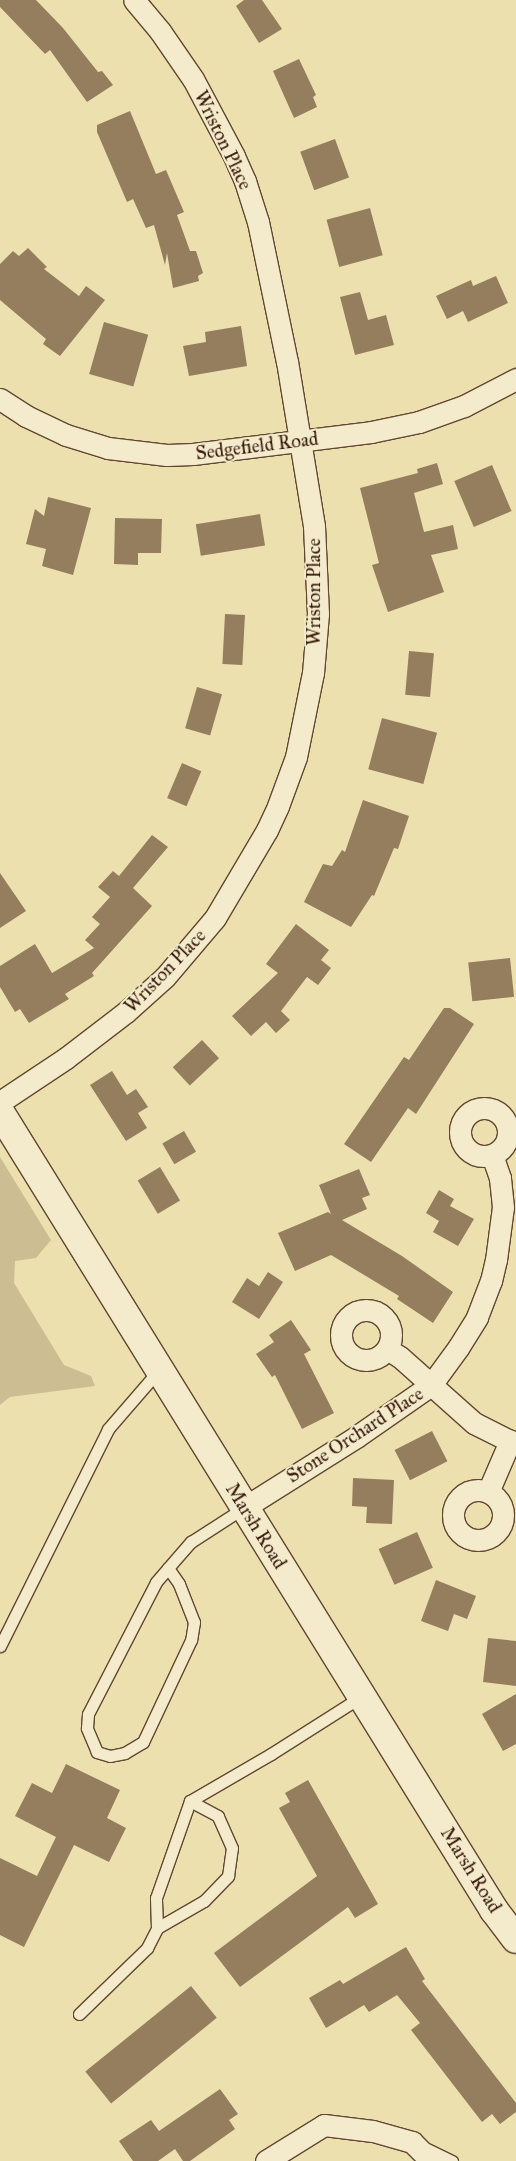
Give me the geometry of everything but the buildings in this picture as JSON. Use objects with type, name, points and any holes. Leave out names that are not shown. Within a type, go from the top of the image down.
[{"type":"street","name":"Wriston Place","points":[[0,1102],[66,1058],[126,1012],[165,977],[215,918],[267,830],[296,757],[309,702],[314,663],[318,614],[317,555],[300,441],[271,278],[258,222],[245,181],[193,79],[160,31],[134,0]]},
{"type":"street","name":"Sedgefield Road","points":[[0,399],[26,416],[66,435],[108,448],[167,455],[370,432],[419,422],[464,406],[516,379]]},
{"type":"street","name":"Marsh Road","points":[[0,1112],[494,1910],[516,1939]]},
{"type":"street","name":"Stone Orchard Place","points":[[245,1507],[356,1437],[431,1385],[477,1317],[491,1281],[502,1223],[503,1207],[500,1178],[492,1154]]},
{"type":"street","points":[[387,1349],[400,1357],[474,1423],[513,1442],[488,1492]]},
{"type":"street","points":[[266,2161],[324,2125],[373,2131],[412,2142],[431,2161]]},
{"type":"lane","points":[[0,1646],[108,1429],[159,1370]]},
{"type":"lane","points":[[168,1568],[179,1584],[194,1622],[191,1640],[143,1742],[125,1753],[110,1756],[97,1752],[90,1742],[87,1728],[88,1714],[156,1582],[190,1542],[245,1507]]},
{"type":"lane","points":[[79,2014],[147,1948],[157,1928],[156,1898],[190,1801],[271,1754],[362,1696]]},
{"type":"lane","points":[[157,1928],[204,1901],[228,1876],[232,1848],[218,1816],[190,1801]]},
{"type":"lane","points":[[412,2142],[452,2161]]},
{"type":"shaded area","points":[[0,1157],[51,1240],[36,1258],[15,1261],[14,1283],[64,1365],[91,1376],[95,1386],[10,1397],[0,1405]]}]
